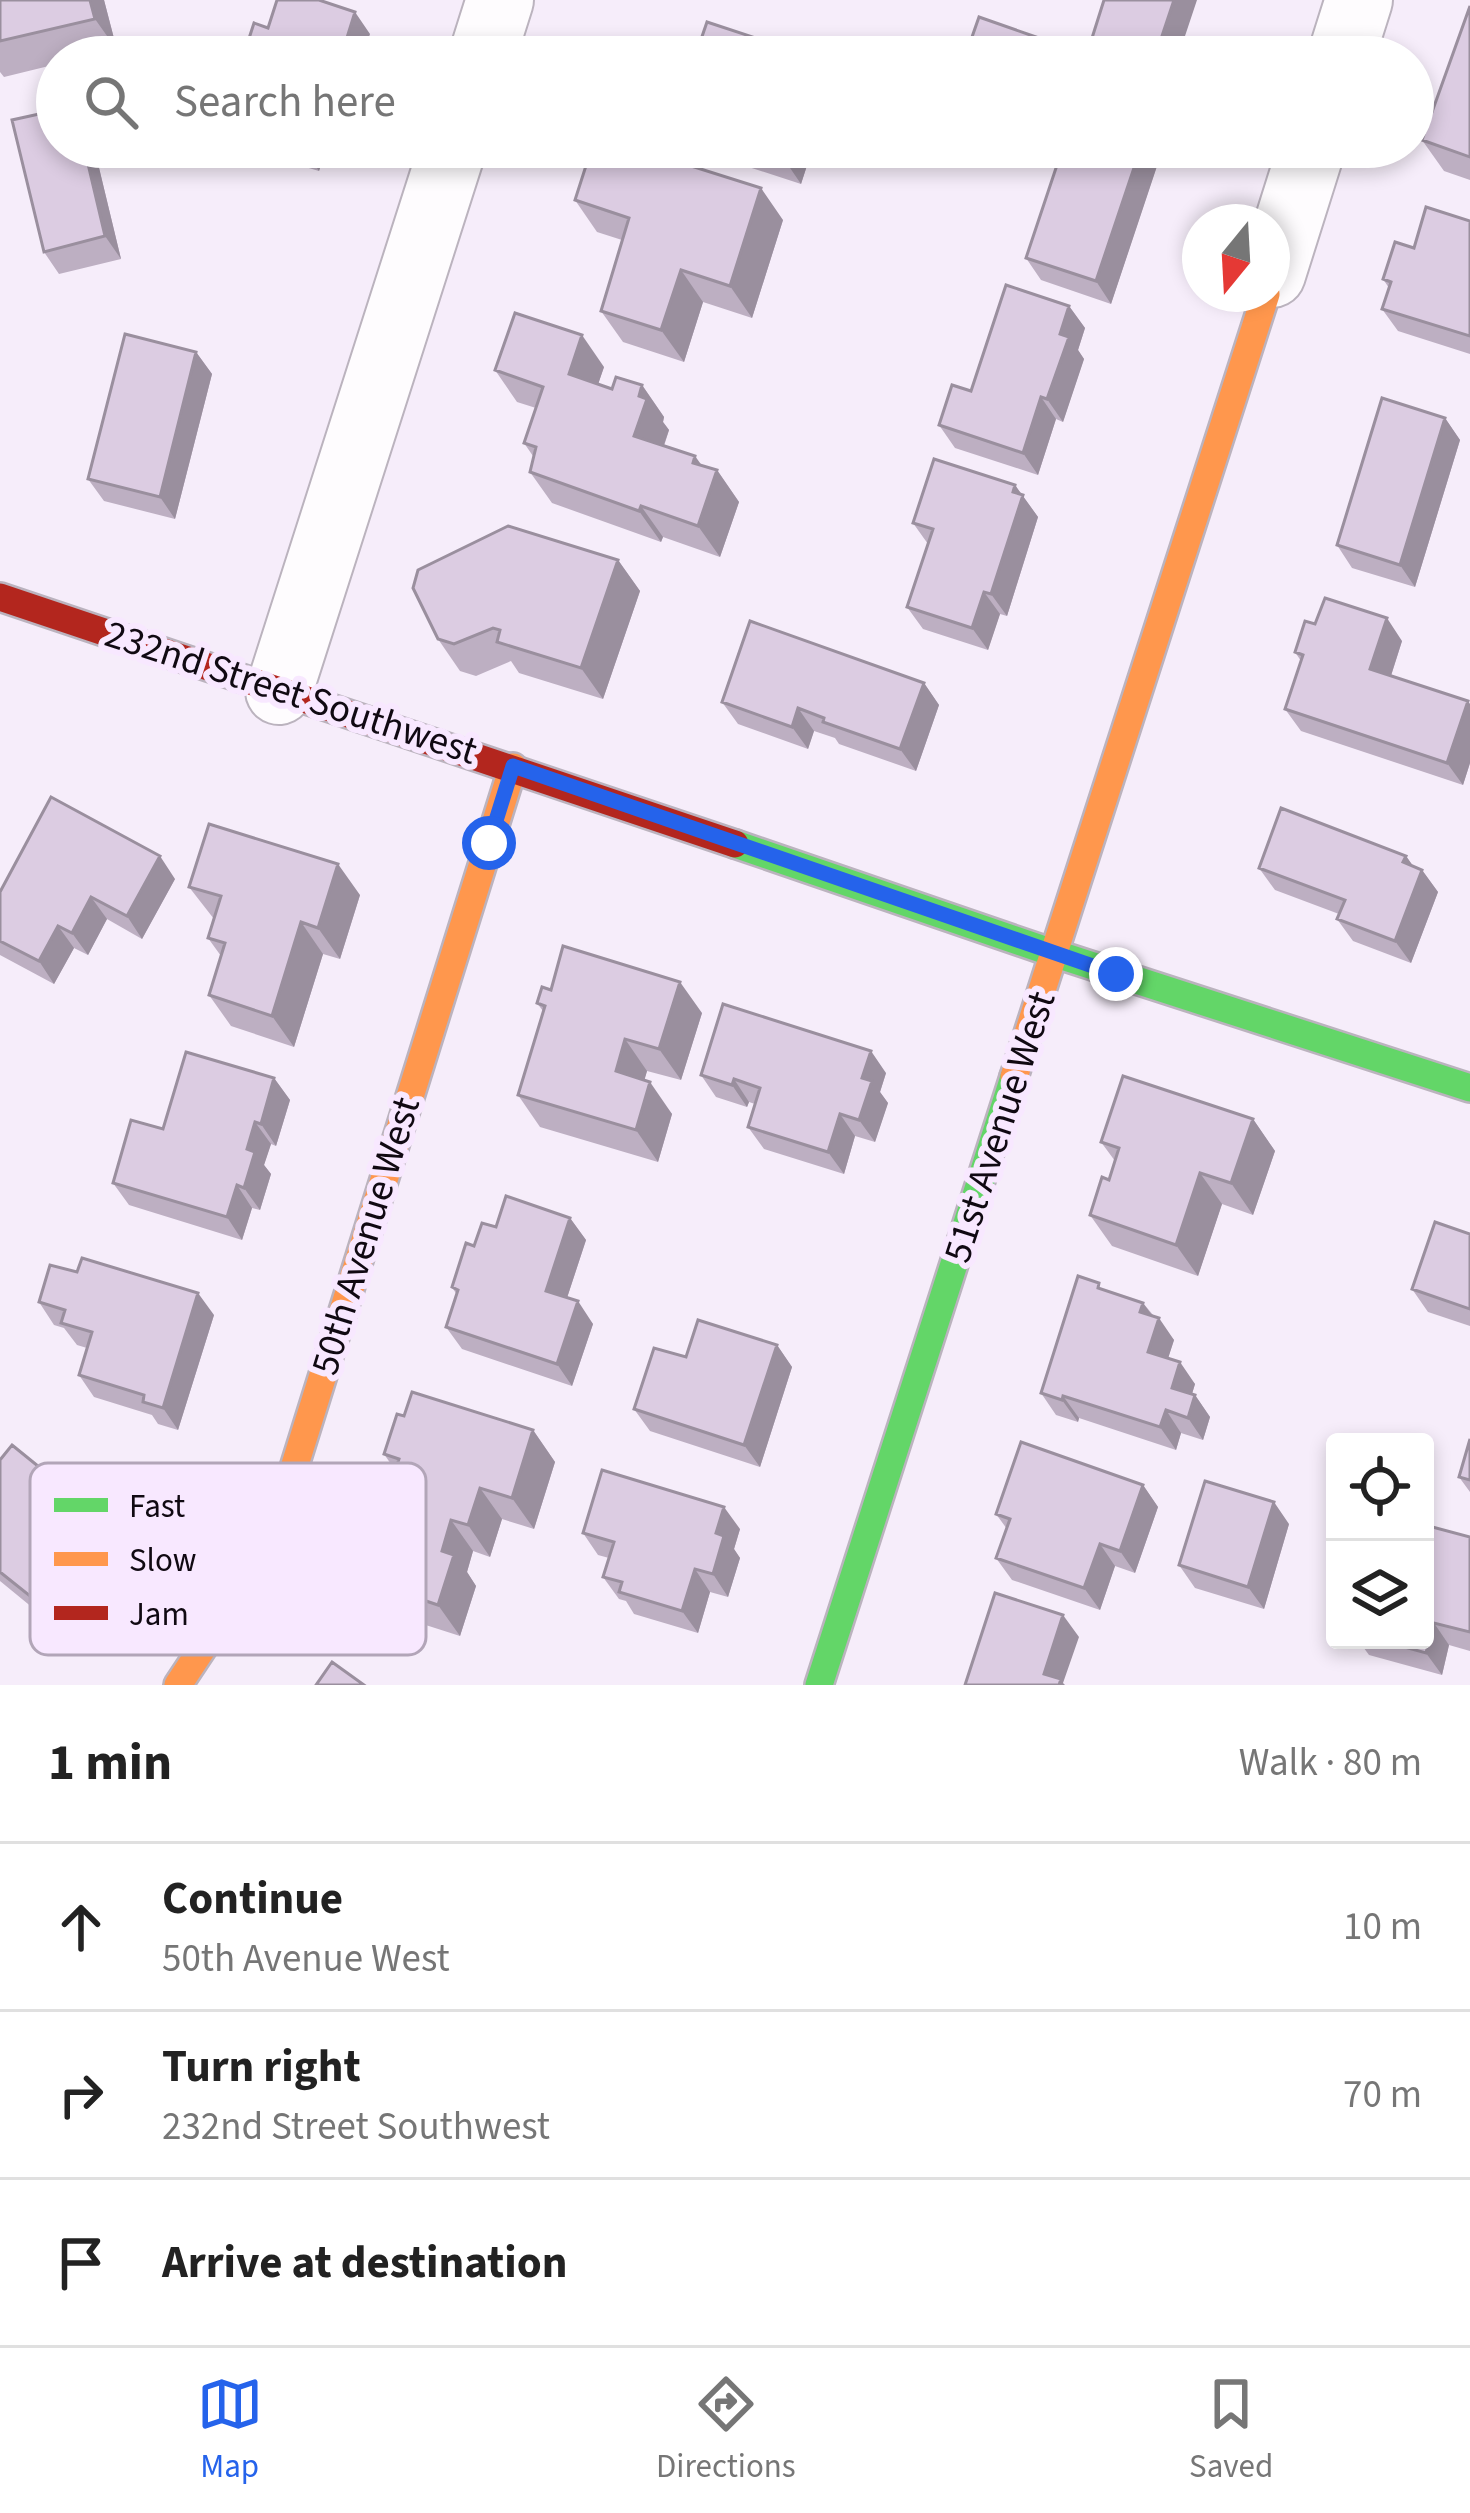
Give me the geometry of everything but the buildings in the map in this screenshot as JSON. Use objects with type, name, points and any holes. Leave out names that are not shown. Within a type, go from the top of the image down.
[{"type":"street","points":[[489,36],[500,0]]},
{"type":"street","points":[[1348,36],[1359,0]]},
{"type":"street","points":[[279,691],[446,168]]},
{"type":"street","points":[[1290,217],[1305,168]]},
{"type":"street","name":"51st Avenue West","points":[[819,1685],[1260,312]]},
{"type":"street","name":"232nd Street Southwest","points":[[0,597],[513,766],[1056,954],[1470,1088]]},
{"type":"street","name":"50th Avenue West","points":[[296,1463],[513,766]]},
{"type":"street","name":"50th Avenue West","points":[[178,1685],[198,1655]]},
{"type":"traffic: fast","points":[[735,844],[1470,1088]]},
{"type":"traffic: fast","points":[[819,1685],[1014,1077]]},
{"type":"traffic: slow","points":[[1014,1077],[1260,312]]},
{"type":"traffic: slow","points":[[296,1463],[513,767]]},
{"type":"traffic: slow","points":[[178,1685],[198,1655]]},
{"type":"traffic: jam","points":[[0,597],[735,844]]},
{"type":"route","points":[[489,843],[513,766],[1116,974]]}]
